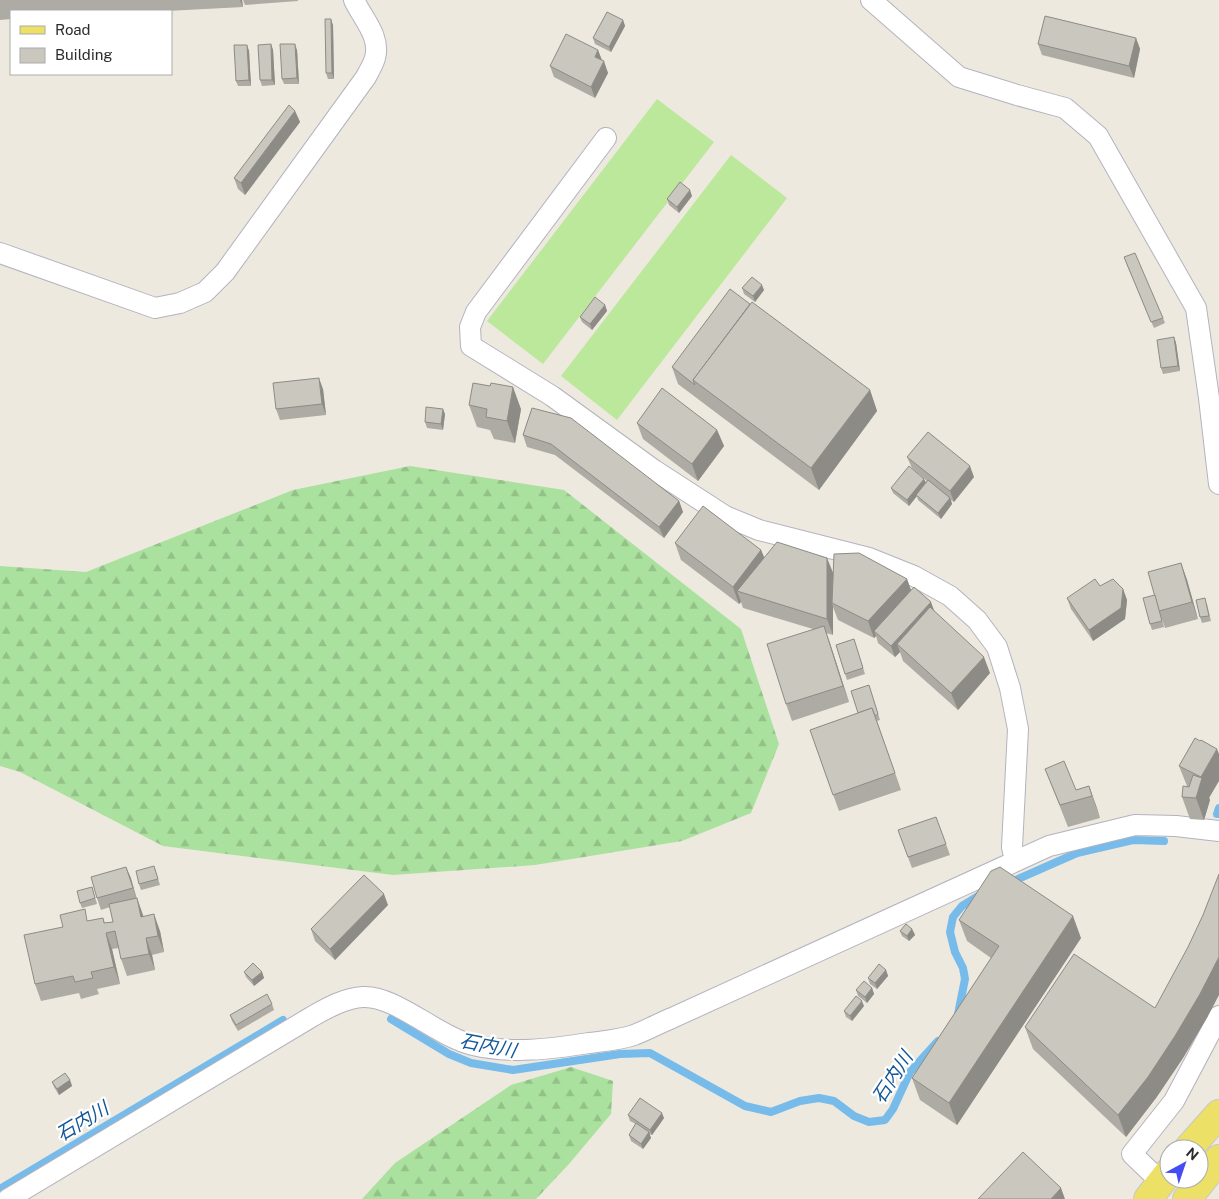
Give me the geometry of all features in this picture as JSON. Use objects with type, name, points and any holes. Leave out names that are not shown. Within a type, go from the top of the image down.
[{"type":"main road","points":[[1197,1139],[1219,1114]]},
{"type":"main road","points":[[1188,1199],[1219,1158]]},
{"type":"street","points":[[0,253],[155,308],[180,303],[205,292],[225,272],[366,77],[375,58],[376,37],[362,17],[354,0]]},
{"type":"street","points":[[871,0],[959,77],[1065,108],[1098,136],[1196,308],[1219,484]]},
{"type":"street","points":[[606,138],[476,312],[470,326],[472,346],[552,396],[654,470],[725,516],[759,530],[870,558],[914,576],[950,596],[977,620],[997,647],[1010,688],[1018,729],[1012,847],[1015,861]]},
{"type":"street","points":[[8,1199],[313,1016],[342,1001],[364,997],[380,1000],[404,1010],[446,1036],[471,1045],[502,1051],[548,1049],[633,1035],[1049,846],[1135,825],[1176,826],[1219,831]]},
{"type":"street","points":[[1159,1184],[1132,1154],[1174,1101],[1219,1016]]},
{"type":"green space","points":[[657,99],[714,142],[543,364],[487,321]]},
{"type":"green space","points":[[731,155],[787,198],[617,420],[561,376]]},
{"type":"green space","points":[[410,466],[564,490],[741,629],[779,744],[751,813],[682,841],[535,865],[393,875],[163,846],[20,772],[0,766],[0,566],[86,572],[293,490]]},
{"type":"green space","points":[[571,1067],[613,1081],[611,1114],[569,1164],[536,1199],[362,1199],[395,1163],[511,1085]]},
{"type":"building","points":[[607,12],[623,20],[609,47],[593,38]]},
{"type":"building","points":[[1045,16],[1136,38],[1129,66],[1038,44]]},
{"type":"building","points":[[325,19],[331,19],[332,73],[326,73]]},
{"type":"building","points":[[566,34],[598,50],[595,57],[604,61],[591,87],[550,66]]},
{"type":"building","points":[[271,44],[272,80],[260,80],[258,45]]},
{"type":"building","points":[[280,44],[295,44],[297,78],[282,79]]},
{"type":"building","points":[[234,45],[247,45],[249,80],[236,81]]},
{"type":"building","points":[[289,105],[295,111],[241,183],[234,178]]},
{"type":"building","points":[[680,182],[690,190],[677,207],[667,199]]},
{"type":"building","points":[[1135,253],[1163,318],[1151,322],[1124,257]]},
{"type":"building","points":[[752,277],[762,285],[753,296],[742,288]]},
{"type":"building","points":[[730,289],[750,304],[693,380],[695,385],[672,367]]},
{"type":"building","points":[[595,297],[605,305],[590,324],[580,317]]},
{"type":"building","points":[[752,302],[870,390],[811,468],[693,380]]},
{"type":"building","points":[[1174,337],[1178,366],[1161,368],[1157,340]]},
{"type":"building","points":[[319,378],[322,404],[276,409],[273,383]]},
{"type":"building","points":[[473,383],[490,386],[491,383],[513,387],[507,421],[486,417],[487,409],[469,405]]},
{"type":"building","points":[[662,388],[717,430],[692,464],[637,423]]},
{"type":"building","points":[[426,407],[443,409],[441,424],[425,422]]},
{"type":"building","points":[[532,408],[571,418],[679,501],[659,527],[551,444],[523,435]]},
{"type":"building","points":[[928,432],[970,466],[950,491],[907,457]]},
{"type":"building","points":[[909,466],[924,479],[907,500],[891,488]]},
{"type":"building","points":[[928,480],[950,498],[938,513],[916,495]]},
{"type":"building","points":[[703,506],[761,550],[733,587],[675,543]]},
{"type":"building","points":[[777,542],[827,558],[827,619],[737,591]]},
{"type":"building","points":[[859,553],[907,579],[868,621],[832,603],[834,554]]},
{"type":"building","points":[[1181,563],[1192,602],[1159,611],[1148,572]]},
{"type":"building","points":[[1095,579],[1100,586],[1113,579],[1123,589],[1121,608],[1089,630],[1067,598]]},
{"type":"building","points":[[914,587],[931,602],[891,646],[874,631]]},
{"type":"building","points":[[1155,595],[1162,621],[1150,624],[1143,598]]},
{"type":"building","points":[[1205,598],[1209,616],[1200,617],[1196,600]]},
{"type":"building","points":[[930,607],[984,657],[951,693],[897,644]]},
{"type":"building","points":[[824,626],[843,686],[786,704],[767,644]]},
{"type":"building","points":[[854,639],[863,668],[845,674],[836,645]]},
{"type":"building","points":[[869,685],[878,714],[875,716],[872,708],[858,713],[851,691]]},
{"type":"building","points":[[872,708],[895,773],[833,795],[810,730]]},
{"type":"building","points":[[1195,738],[1217,749],[1201,777],[1179,766]]},
{"type":"building","points":[[1064,761],[1076,790],[1089,786],[1092,796],[1060,805],[1045,769]]},
{"type":"building","points":[[1193,775],[1202,778],[1196,798],[1182,797],[1183,786],[1189,787]]},
{"type":"building","points":[[936,817],[946,844],[908,857],[898,830]]},
{"type":"building","points":[[154,866],[158,879],[139,884],[136,871]]},
{"type":"building","points":[[126,867],[133,888],[97,898],[91,877]]},
{"type":"building","points":[[1000,867],[1073,916],[949,1103],[912,1078],[999,946],[959,920],[991,871]]},
{"type":"building","points":[[1219,874],[1219,957],[1175,1036],[1148,1077],[1118,1115],[1025,1027],[1074,954],[1155,1008],[1188,947]]},
{"type":"building","points":[[364,875],[384,894],[330,949],[311,929]]},
{"type":"building","points":[[92,887],[95,898],[80,903],[77,891]]},
{"type":"building","points":[[137,898],[141,917],[154,914],[158,936],[146,938],[149,954],[121,959],[115,931],[106,933],[114,967],[91,972],[93,978],[75,982],[73,976],[35,984],[24,935],[63,927],[60,915],[85,909],[87,921],[103,918],[104,923],[113,922],[109,904]]},
{"type":"building","points":[[906,924],[912,929],[907,936],[900,931]]},
{"type":"building","points":[[253,963],[262,972],[252,980],[244,972]]},
{"type":"building","points":[[879,964],[886,970],[875,983],[868,978]]},
{"type":"building","points":[[864,981],[872,988],[865,997],[856,990]]},
{"type":"building","points":[[267,994],[272,1004],[236,1025],[230,1015]]},
{"type":"building","points":[[856,996],[862,1001],[850,1016],[844,1011]]},
{"type":"building","points":[[65,1073],[70,1080],[57,1089],[52,1082]]},
{"type":"building","points":[[640,1098],[662,1113],[650,1130],[628,1115]]},
{"type":"building","points":[[636,1123],[649,1132],[641,1144],[629,1135]]},
{"type":"building","points":[[1023,1152],[1061,1188],[1051,1199],[978,1199]]},
{"type":"waterway","name":"石内川","points":[[1217,814],[1219,808]]},
{"type":"waterway","name":"石内川","points":[[1009,883],[1077,853],[1133,840],[1164,841]]},
{"type":"waterway","name":"石内川","points":[[958,1014],[965,979],[950,932],[953,917],[962,906],[980,895]]},
{"type":"waterway","name":"石内川","points":[[391,1019],[449,1054],[471,1063],[513,1070],[620,1054],[650,1053],[745,1106],[771,1112],[800,1101],[819,1098],[834,1101],[854,1116],[869,1122],[885,1120],[893,1109],[910,1072],[938,1041]]},
{"type":"waterway","name":"石内川","points":[[0,1189],[283,1020]]}]
